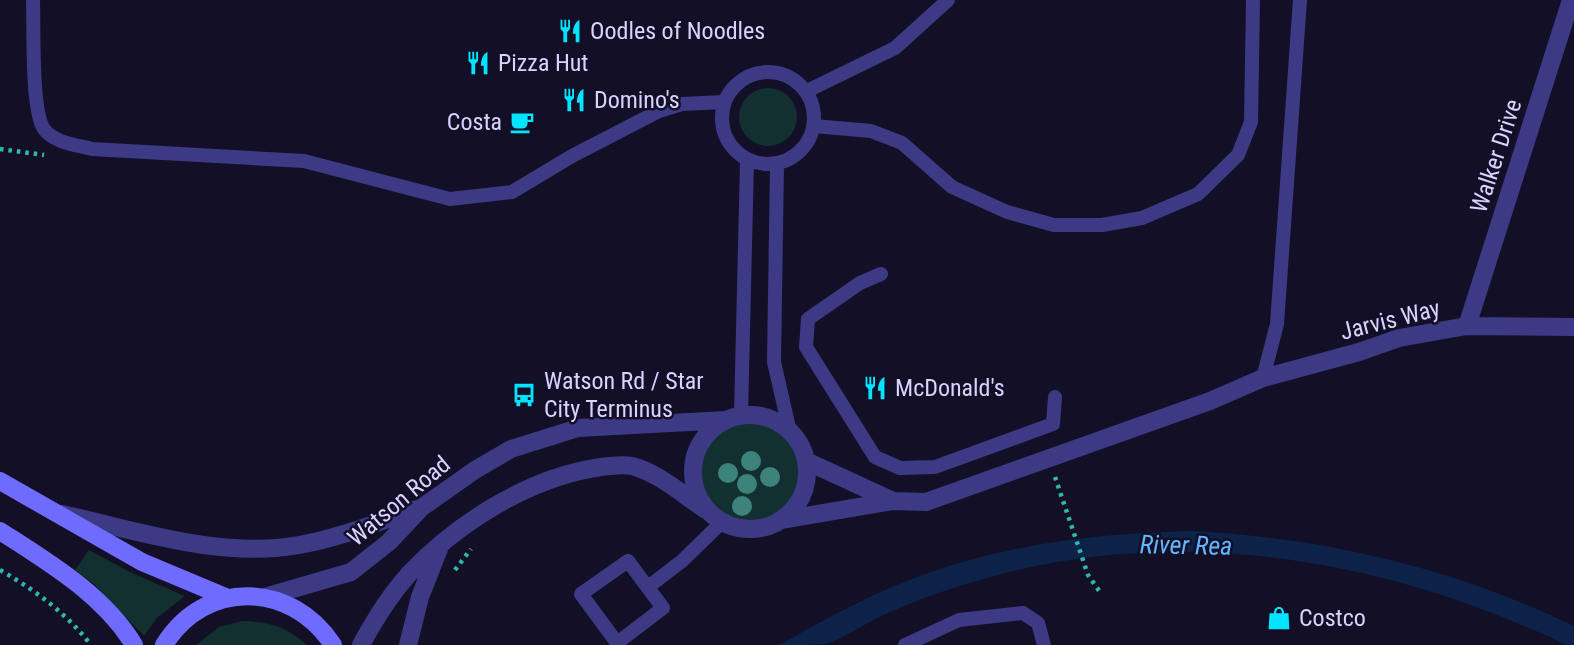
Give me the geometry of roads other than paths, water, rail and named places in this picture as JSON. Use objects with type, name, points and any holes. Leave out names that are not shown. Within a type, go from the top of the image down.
[{"type":"main road","points":[[0,481],[142,562],[228,598]]},
{"type":"main road","points":[[0,530],[53,565],[93,597],[134,645]]},
{"type":"main road","points":[[164,645],[185,619],[203,607],[228,598],[246,596],[265,597],[289,605],[320,627],[333,645]]},
{"type":"street","name":"Walker Drive","points":[[1468,326],[1571,0]]},
{"type":"street","name":"Jarvis Way","points":[[893,501],[926,502],[1210,401],[1263,378],[1359,352],[1399,338],[1468,326],[1574,327]]},
{"type":"street","points":[[706,509],[692,481],[697,449],[709,432],[734,417],[762,416],[772,419],[790,432],[797,440],[806,461],[803,494],[782,520]]},
{"type":"street","name":"Watson Road","points":[[265,597],[351,572],[389,542],[421,508],[502,454],[538,439],[578,428],[734,417]]},
{"type":"street","points":[[806,461],[893,501]]},
{"type":"street","points":[[362,645],[382,607],[409,574],[440,546],[490,509],[541,482],[573,471],[607,466],[632,466],[658,478],[722,522],[732,527],[752,529],[763,528],[782,520],[893,501]]},
{"type":"street","points":[[55,513],[170,538],[253,549],[299,545],[332,537],[421,508]]},
{"type":"street","points":[[408,645],[420,597],[440,546]]},
{"type":"lane","points":[[33,0],[37,107],[43,129],[60,141],[93,149],[304,160],[450,199],[512,192],[572,156],[659,111],[682,104],[724,102]]},
{"type":"lane","points":[[807,92],[895,48],[948,0]]},
{"type":"lane","points":[[814,126],[871,131],[902,143],[951,187],[1007,212],[1030,219],[1054,225],[1102,225],[1142,218],[1198,194],[1238,155],[1251,122],[1253,0]]},
{"type":"lane","points":[[1263,378],[1277,324],[1300,0]]},
{"type":"lane","points":[[774,71],[792,78],[807,92],[814,108],[814,126],[807,144],[794,157],[777,164],[762,165],[747,161],[730,146],[721,124],[724,102],[737,83],[754,73],[774,71]]},
{"type":"lane","points":[[734,417],[747,161]]},
{"type":"lane","points":[[777,164],[774,362],[790,432]]},
{"type":"lane","points":[[881,274],[860,283],[808,319],[806,347],[875,457],[900,468],[935,467],[1053,424],[1055,397]]},
{"type":"lane","points":[[648,587],[682,561],[722,522]]},
{"type":"lane","points":[[628,561],[648,587],[663,608],[617,643],[581,594],[628,561]]},
{"type":"lane","points":[[905,645],[959,620],[1023,612],[1038,623],[1044,645]]},
{"type":"water","name":"River Rea","points":[[1192,531],[1340,549],[1435,572],[1529,606],[1574,626],[1574,645],[1566,645],[1500,616],[1431,591],[1360,572],[1288,559],[1215,553],[1142,553],[1069,560],[998,575],[915,602],[826,644],[779,645],[871,597],[909,580],[960,563],[1026,547],[1092,537]]},
{"type":"place","name":"Oodles of Noodles","points":[[570,31]]},
{"type":"place","name":"Pizza Hut","points":[[478,63]]},
{"type":"place","name":"Domino's","points":[[574,100]]},
{"type":"place","name":"Costa","points":[[522,122]]},
{"type":"place","name":"McDonald's","points":[[875,388]]},
{"type":"place","name":"Watson Rd / Star City Terminus","points":[[524,395]]},
{"type":"place","name":"Costco","points":[[1279,618]]}]
